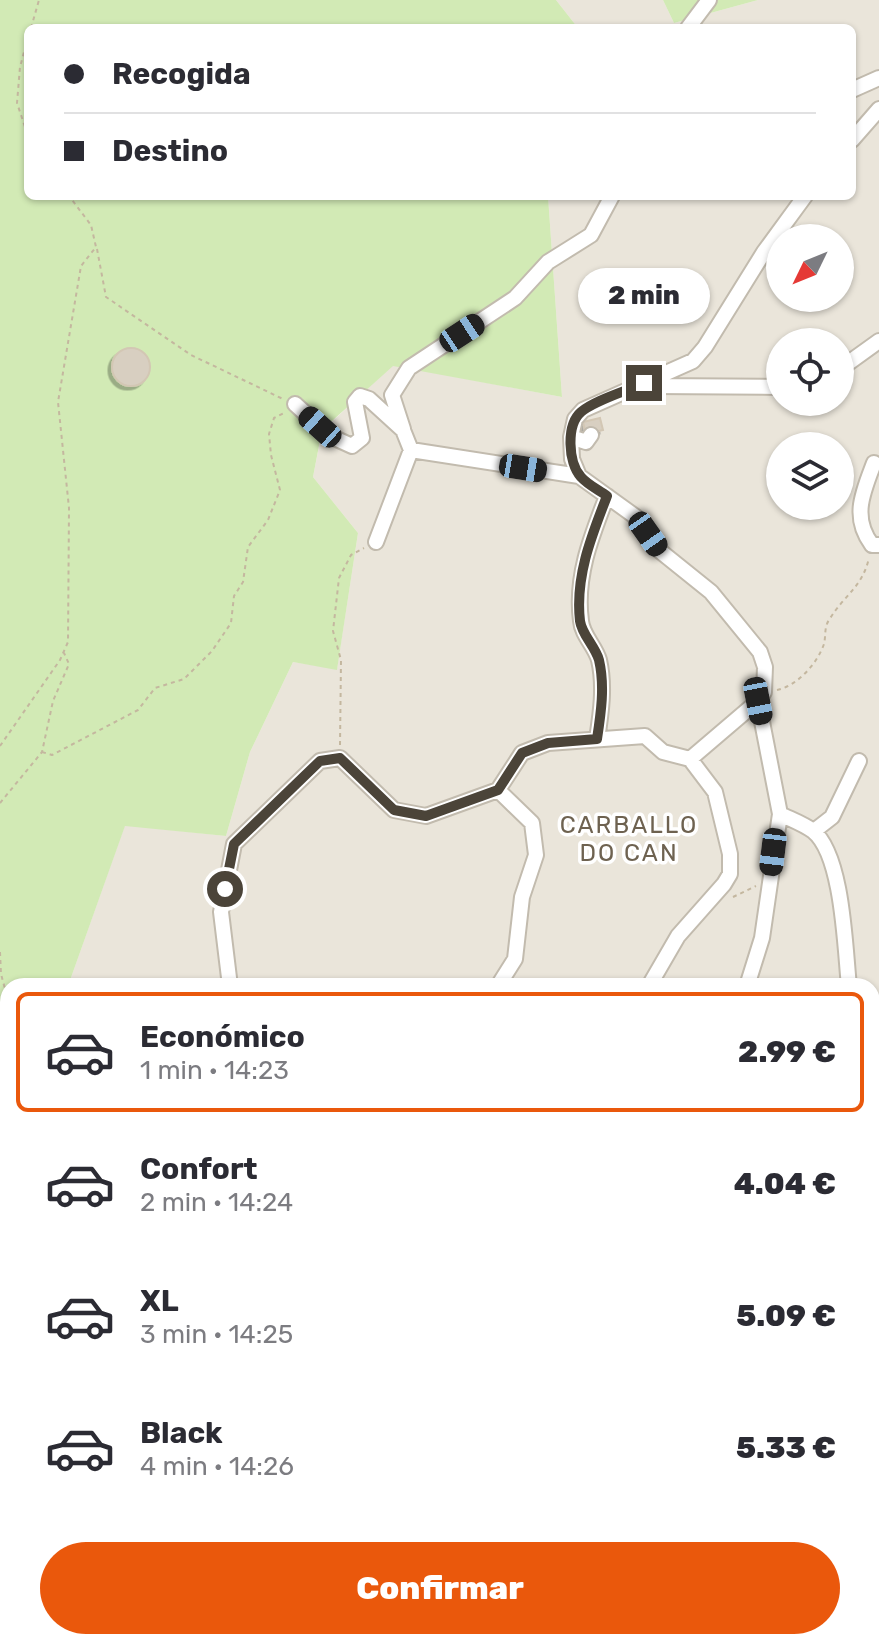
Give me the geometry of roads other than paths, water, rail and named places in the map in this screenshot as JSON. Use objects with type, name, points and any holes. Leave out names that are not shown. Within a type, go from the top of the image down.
[{"type":"street","points":[[691,24],[709,0]]},
{"type":"street","points":[[858,87],[879,78]]},
{"type":"street","points":[[856,135],[879,109]]},
{"type":"street","points":[[856,136],[879,127]]},
{"type":"street","points":[[376,542],[411,450],[392,395],[409,368],[515,298],[548,262],[591,235],[610,200]]},
{"type":"street","points":[[579,476],[572,459],[571,437],[575,419],[583,410],[693,361],[802,200]]},
{"type":"street","points":[[854,359],[879,341]]},
{"type":"street","points":[[644,383],[653,386],[766,387]]},
{"type":"street","points":[[294,410],[330,436],[352,446],[362,438],[355,402],[360,396],[369,399],[403,430]]},
{"type":"street","points":[[571,437],[586,442],[591,435]]},
{"type":"street","points":[[411,450],[579,476],[636,517],[660,551],[711,592],[760,652],[765,667],[761,697],[780,814],[762,938],[750,978]]},
{"type":"street","points":[[874,463],[859,503],[865,536],[875,545]]},
{"type":"street","points":[[597,739],[603,703],[598,658],[581,625],[579,583],[589,542],[607,496]]},
{"type":"street","points":[[690,759],[761,697]]},
{"type":"street","points":[[229,978],[221,912],[234,844],[320,761],[340,758],[394,810],[426,816],[498,790],[522,753],[548,743],[645,736],[663,752],[690,759],[715,792],[730,854],[730,874],[724,884],[678,936],[654,978]]},
{"type":"street","points":[[814,831],[832,817],[859,761]]},
{"type":"street","points":[[498,790],[532,823],[536,855],[522,897],[515,959],[503,978]]},
{"type":"street","points":[[780,814],[814,831],[830,860],[840,896],[848,978]]},
{"type":"district","name":"CARBALLO DO CAN","points":[[629,839]]}]
